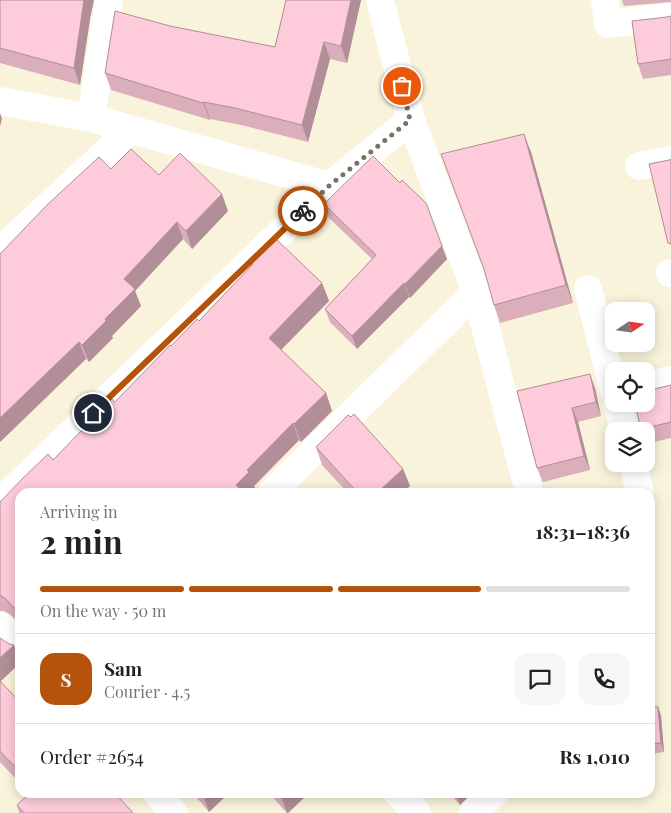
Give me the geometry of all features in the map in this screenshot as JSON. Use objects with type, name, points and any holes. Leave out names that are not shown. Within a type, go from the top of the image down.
[{"type":"street","points":[[91,118],[109,0]]},
{"type":"street","points":[[380,0],[410,120],[476,292],[528,488]]},
{"type":"street","points":[[605,0],[608,24],[671,17]]},
{"type":"street","points":[[0,101],[91,118],[329,186]]},
{"type":"street","points":[[0,502],[329,186],[410,120]]},
{"type":"street","points":[[0,251],[130,130]]},
{"type":"street","points":[[639,166],[671,160]]},
{"type":"street","points":[[588,289],[607,362]]},
{"type":"street","points":[[276,488],[476,292]]},
{"type":"street","points":[[655,384],[671,380]]},
{"type":"street","points":[[635,472],[639,488]]},
{"type":"street","points":[[0,626],[15,642]]},
{"type":"street","points":[[161,798],[174,813]]},
{"type":"street","points":[[402,798],[416,813]]},
{"type":"street","points":[[473,813],[489,798]]},
{"type":"building","points":[[0,0],[84,0],[74,68],[0,48]]},
{"type":"building","points":[[286,0],[351,0],[341,46],[324,42],[302,125],[235,108],[203,103],[105,73],[115,11],[170,26],[275,47]]},
{"type":"building","points":[[671,16],[671,59],[638,64],[632,21]]},
{"type":"building","points":[[524,134],[566,285],[494,305],[484,269],[441,154]]},
{"type":"building","points":[[131,149],[159,175],[180,153],[222,194],[186,231],[177,222],[124,279],[135,289],[82,345],[79,342],[0,418],[0,254],[47,205],[99,157],[111,169]]},
{"type":"building","points":[[373,156],[400,183],[402,180],[426,203],[442,246],[352,336],[325,309],[376,255],[324,204]]},
{"type":"building","points":[[671,159],[671,244],[668,243],[649,164]]},
{"type":"building","points":[[274,237],[322,283],[269,338],[326,393],[293,423],[247,470],[249,472],[236,485],[239,488],[15,488],[15,609],[0,595],[0,502],[48,454],[53,460],[112,399],[115,402],[170,345],[197,319],[199,321],[253,264],[249,261]]},
{"type":"building","points":[[590,374],[596,402],[572,408],[584,456],[537,468],[517,391]]},
{"type":"building","points":[[671,385],[671,422],[655,426],[655,422],[639,422],[637,412],[655,412],[655,389]]},
{"type":"building","points":[[354,414],[403,469],[382,488],[353,488],[316,447],[348,415],[351,417]]},
{"type":"building","points":[[0,638],[14,645],[0,658]]},
{"type":"building","points":[[0,681],[15,697],[15,767],[0,751]]},
{"type":"building","points":[[655,707],[658,707],[661,743],[655,744]]},
{"type":"building","points":[[25,798],[119,798],[133,813],[24,813],[17,805]]},
{"type":"way so far","points":[[303,211],[329,186],[410,120],[402,86]]},
{"type":"route","points":[[93,413],[303,211]]}]
